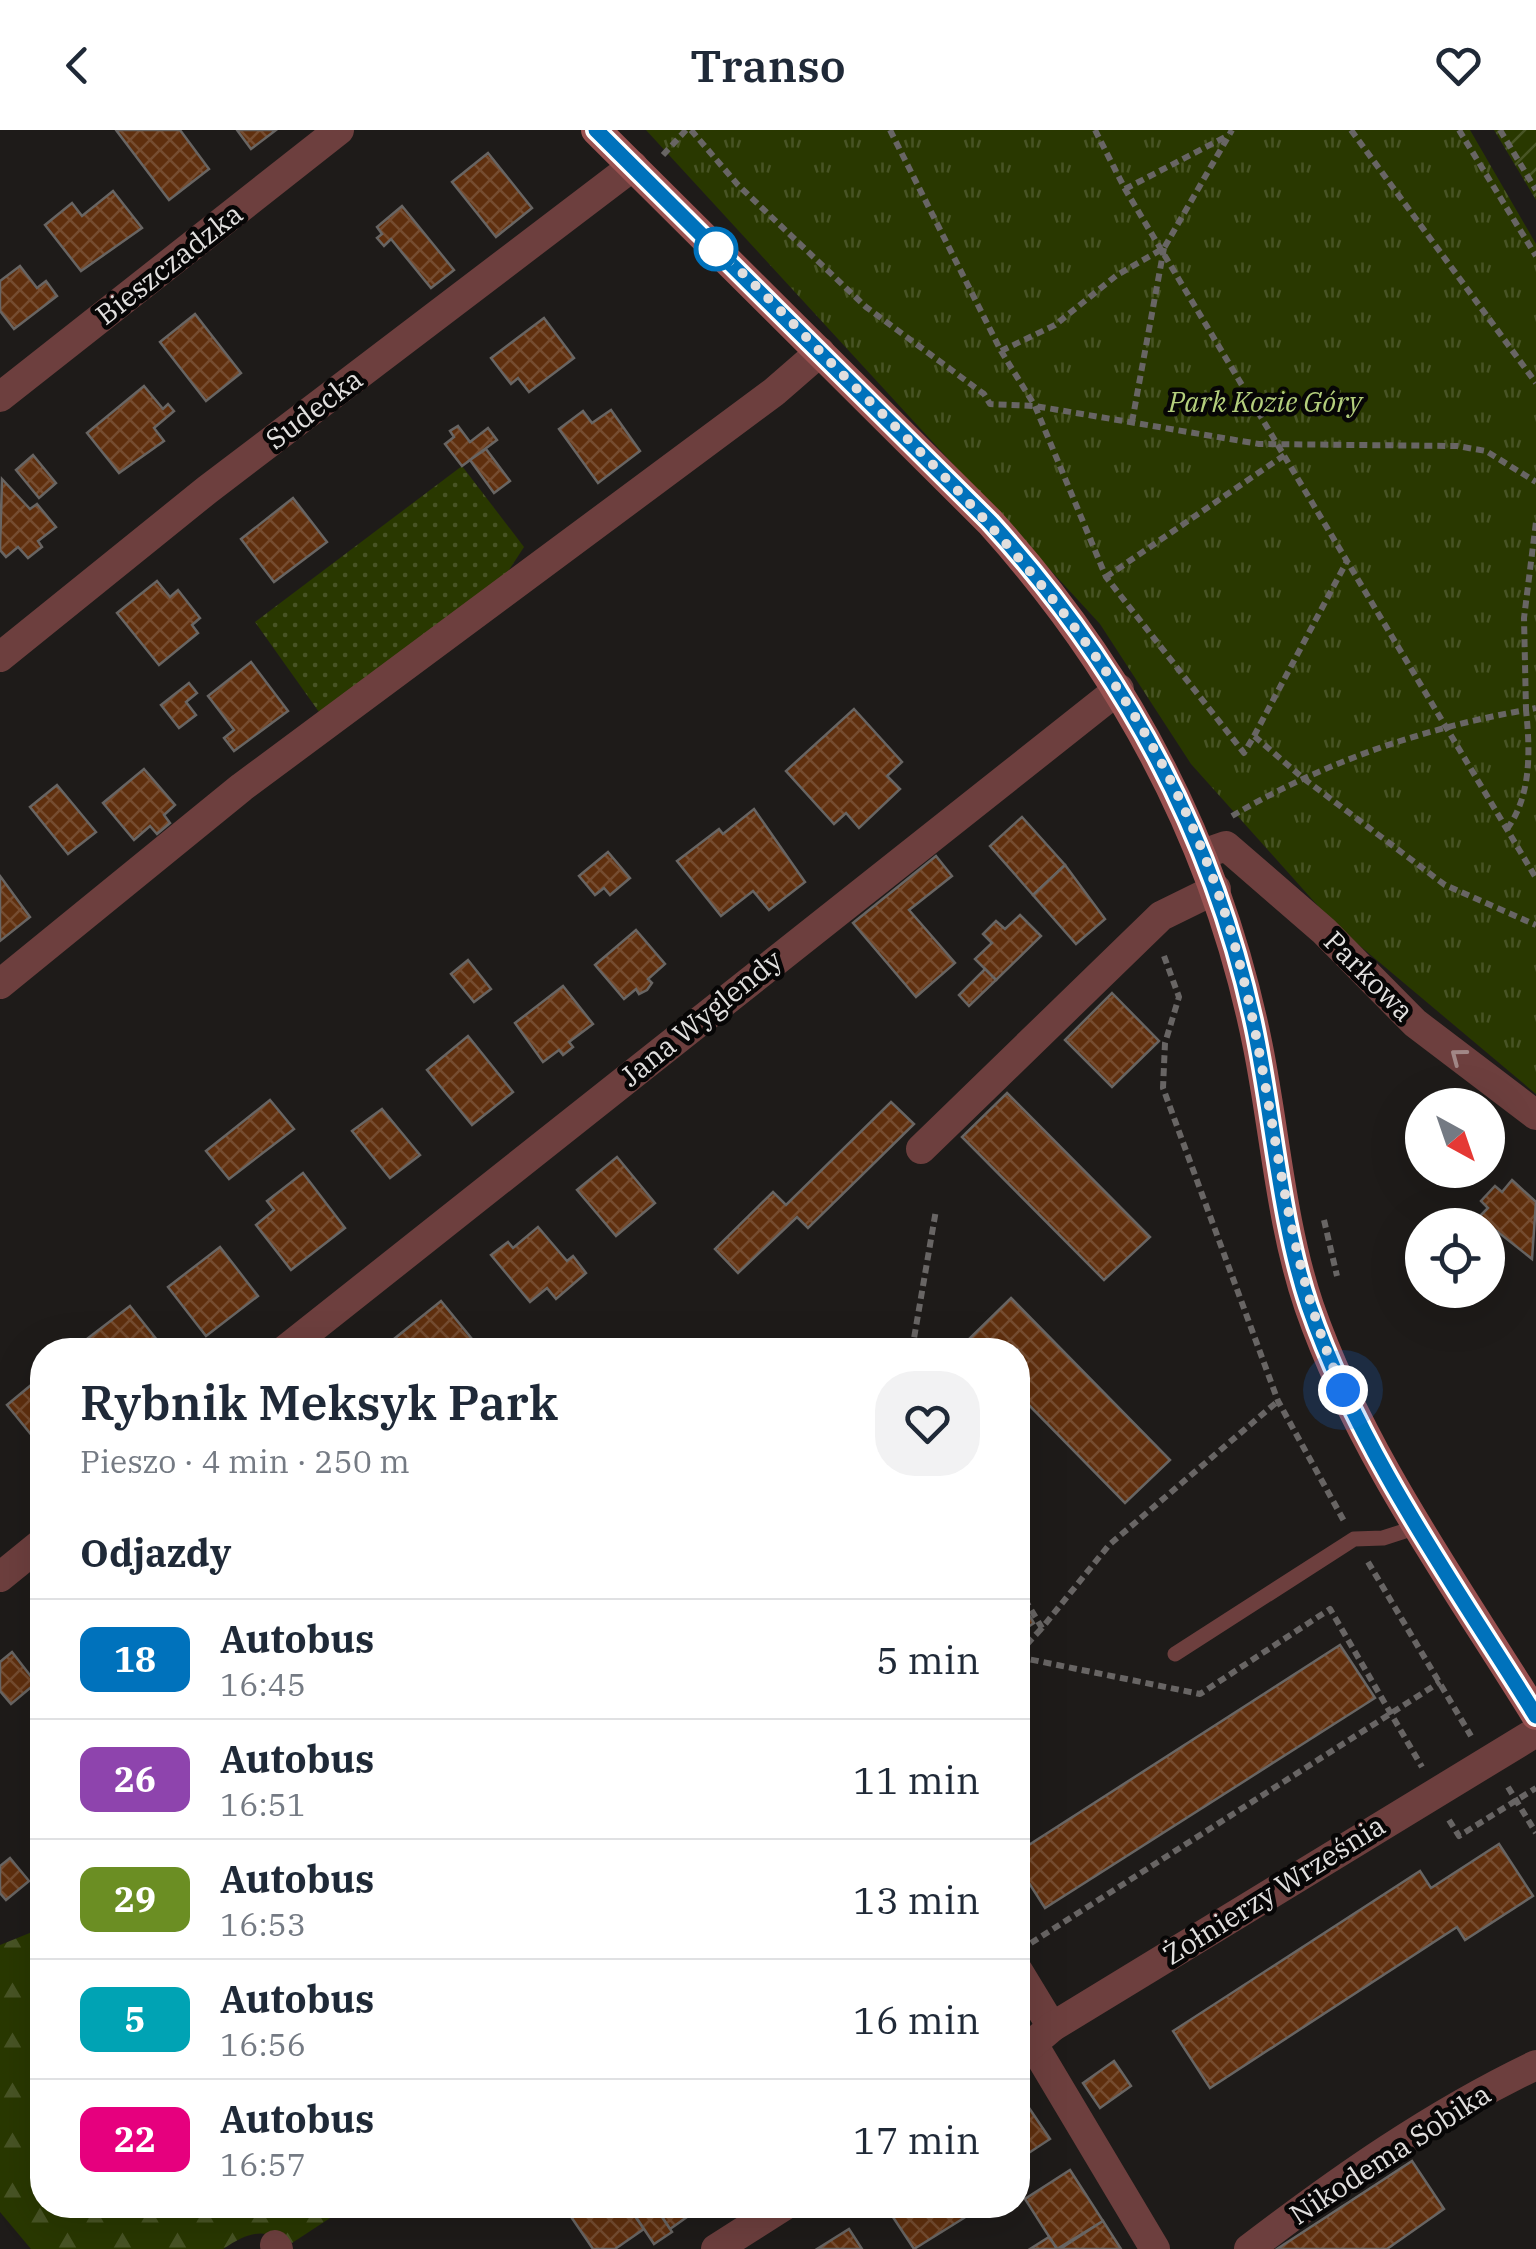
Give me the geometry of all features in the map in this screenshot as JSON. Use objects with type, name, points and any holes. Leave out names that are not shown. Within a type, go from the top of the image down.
[{"type":"main road","points":[[596,130],[644,164],[820,352],[1020,556],[1120,689],[1172,785],[1216,889],[1247,995],[1308,1303],[1352,1410],[1536,1716]]},
{"type":"street","name":"Bieszczadzka","points":[[0,398],[339,130]]},
{"type":"street","name":"Sudecka","points":[[0,657],[207,490],[644,164]]},
{"type":"street","points":[[0,984],[242,788],[774,392],[820,352]]},
{"type":"street","name":"Jana Wyglendy","points":[[300,1338],[1120,689]]},
{"type":"street","name":"Parkowa","points":[[1203,854],[1226,846],[1324,931],[1415,1023],[1536,1115]]},
{"type":"street","points":[[920,1149],[1152,925],[1216,889]]},
{"type":"street","points":[[0,1577],[30,1553]]},
{"type":"street","name":"Żołnierzy Września","points":[[1034,2043],[1536,1732]]},
{"type":"street","points":[[1034,2043],[1155,2249]]},
{"type":"street","name":"Nikodema Sobika","points":[[1249,2249],[1337,2182],[1500,2082],[1536,2066]]},
{"type":"street","points":[[716,2249],[764,2218]]},
{"type":"lane","points":[[1175,1654],[1354,1538],[1383,1538],[1420,1526]]},
{"type":"path","points":[[644,164],[688,130],[738,185],[866,307],[984,394],[990,404],[1035,406],[1259,444],[1457,446],[1486,451],[1536,482]]},
{"type":"path","points":[[890,130],[1001,350],[1035,406],[1106,576],[1244,753],[1347,561]]},
{"type":"path","points":[[1351,130],[1536,382]]},
{"type":"path","points":[[1459,130],[1536,256]]},
{"type":"path","points":[[1500,130],[1536,190]]},
{"type":"path","points":[[1094,131],[1536,878]]},
{"type":"path","points":[[1132,422],[1164,248],[1231,132]]},
{"type":"path","points":[[1125,189],[1231,132]]},
{"type":"path","points":[[1001,350],[1055,325],[1118,275],[1164,248]]},
{"type":"path","points":[[1106,576],[1286,454]]},
{"type":"path","points":[[1507,829],[1525,782],[1529,746],[1524,618],[1536,522]]},
{"type":"path","points":[[1224,821],[1302,778],[1445,724],[1536,708]]},
{"type":"path","points":[[1254,736],[1302,778],[1445,885],[1536,925]]},
{"type":"path","points":[[1152,925],[1179,996],[1165,1043],[1163,1088],[1278,1401],[1440,1682],[1536,1832]]},
{"type":"path","points":[[914,1338],[936,1210]]},
{"type":"path","points":[[1322,1211],[1340,1287]]},
{"type":"path","points":[[1030,1642],[1109,1546],[1278,1401]]},
{"type":"path","points":[[1030,1608],[1042,1628]]},
{"type":"path","points":[[1030,1658],[1200,1694],[1330,1609],[1390,1715]]},
{"type":"path","points":[[1030,1944],[1440,1682]]},
{"type":"green space","name":"Park Kozie Góry","points":[[646,130],[1470,130],[1536,244],[1536,1094],[1335,925],[1191,764],[1100,624]]},
{"type":"green space","points":[[1494,130],[1536,130],[1536,200]]},
{"type":"green space","points":[[462,466],[524,547],[507,573],[319,712],[255,622]]},
{"type":"green space","points":[[30,1933],[30,2218],[330,2218],[292,2243],[256,2234],[223,2249],[31,2249],[0,2212],[0,1945]]},
{"type":"building","points":[[116,130],[180,130],[209,169],[169,200]]},
{"type":"building","points":[[237,130],[276,130],[251,149]]},
{"type":"building","points":[[488,153],[532,208],[496,237],[452,182]]},
{"type":"building","points":[[113,191],[142,228],[81,271],[45,225],[72,203],[82,216]]},
{"type":"building","points":[[402,206],[454,270],[431,288],[391,239],[384,246],[377,238],[382,234],[377,227]]},
{"type":"building","points":[[20,266],[37,288],[46,281],[57,296],[14,329],[0,311],[0,281]]},
{"type":"building","points":[[195,314],[241,373],[206,401],[160,342]]},
{"type":"building","points":[[544,318],[574,358],[529,392],[518,378],[511,384],[491,358]]},
{"type":"building","points":[[144,386],[163,409],[168,404],[174,411],[154,428],[164,441],[119,473],[87,433]]},
{"type":"building","points":[[611,410],[640,451],[598,483],[559,429],[583,411],[592,423]]},
{"type":"building","points":[[458,426],[470,442],[488,428],[497,440],[462,466],[445,444],[454,437],[450,431]]},
{"type":"building","points":[[486,449],[510,481],[494,493],[470,460]]},
{"type":"building","points":[[33,455],[56,483],[39,498],[16,470]]},
{"type":"building","points":[[2,479],[30,509],[37,504],[56,527],[38,541],[42,547],[28,558],[18,547],[6,557],[0,550]]},
{"type":"building","points":[[293,498],[327,542],[274,582],[241,539]]},
{"type":"building","points":[[157,581],[170,597],[178,590],[200,618],[192,625],[198,633],[159,665],[117,613]]},
{"type":"building","points":[[251,662],[288,711],[234,751],[224,738],[234,730],[208,696]]},
{"type":"building","points":[[189,683],[197,693],[186,702],[196,715],[179,728],[161,705]]},
{"type":"building","points":[[854,709],[902,762],[887,776],[900,789],[859,828],[846,813],[834,824],[786,771]]},
{"type":"building","points":[[144,769],[175,805],[164,815],[170,823],[157,834],[150,826],[134,840],[103,803]]},
{"type":"building","points":[[57,785],[96,832],[68,854],[30,807]]},
{"type":"building","points":[[754,809],[805,882],[769,910],[753,891],[721,916],[677,861],[719,829],[723,834]]},
{"type":"building","points":[[1022,817],[1065,865],[1033,895],[990,846]]},
{"type":"building","points":[[608,852],[630,878],[610,895],[604,888],[595,895],[579,876]]},
{"type":"building","points":[[936,856],[952,876],[909,910],[955,963],[916,997],[853,923]]},
{"type":"building","points":[[1065,865],[1105,919],[1076,944],[1033,895]]},
{"type":"building","points":[[0,876],[30,917],[0,941]]},
{"type":"building","points":[[1020,915],[1041,936],[996,980],[975,959],[992,943],[983,934],[996,921],[1005,929]]},
{"type":"building","points":[[636,930],[665,964],[648,979],[652,983],[647,990],[639,994],[636,989],[624,999],[595,965]]},
{"type":"building","points":[[468,960],[491,989],[474,1002],[451,974]]},
{"type":"building","points":[[985,969],[996,980],[969,1006],[959,995]]},
{"type":"building","points":[[563,986],[593,1024],[569,1042],[573,1047],[563,1055],[559,1050],[543,1062],[515,1023]]},
{"type":"building","points":[[1112,993],[1159,1041],[1112,1087],[1065,1040]]},
{"type":"building","points":[[468,1036],[513,1092],[472,1125],[427,1070]]},
{"type":"building","points":[[1007,1093],[1150,1237],[1104,1280],[962,1137]]},
{"type":"building","points":[[270,1100],[294,1129],[229,1179],[206,1151]]},
{"type":"building","points":[[891,1102],[914,1124],[808,1228],[797,1217],[738,1273],[715,1249],[773,1192],[786,1205]]},
{"type":"building","points":[[382,1109],[420,1155],[390,1178],[352,1131]]},
{"type":"building","points":[[617,1157],[655,1203],[616,1236],[577,1190]]},
{"type":"building","points":[[303,1173],[345,1228],[291,1270],[256,1225],[274,1210],[267,1201]]},
{"type":"building","points":[[1512,1180],[1536,1202],[1532,1259],[1505,1238],[1505,1208],[1488,1208],[1481,1201],[1493,1188],[1502,1192]]},
{"type":"building","points":[[538,1227],[567,1261],[573,1256],[586,1273],[556,1299],[547,1288],[530,1302],[491,1255],[508,1242],[513,1248]]},
{"type":"building","points":[[220,1247],[258,1296],[206,1336],[168,1287]]},
{"type":"building","points":[[1011,1298],[1170,1460],[1125,1503],[1030,1406],[1030,1338],[970,1338]]},
{"type":"building","points":[[441,1301],[471,1338],[395,1338]]},
{"type":"building","points":[[130,1306],[155,1338],[88,1338]]},
{"type":"building","points":[[30,1386],[30,1433],[7,1405]]},
{"type":"building","points":[[1340,1645],[1375,1698],[1045,1908],[1030,1885],[1030,1844]]},
{"type":"building","points":[[12,1652],[30,1675],[30,1688],[11,1704],[0,1691],[0,1662]]},
{"type":"building","points":[[1499,1844],[1533,1896],[1465,1940],[1457,1927],[1210,2088],[1173,2031],[1420,1871],[1431,1888]]},
{"type":"building","points":[[10,1858],[29,1881],[6,1900],[0,1893],[0,1866]]},
{"type":"building","points":[[1114,2061],[1131,2086],[1100,2108],[1083,2083]]},
{"type":"building","points":[[1030,2109],[1050,2139],[1030,2152]]},
{"type":"building","points":[[1412,2161],[1444,2209],[1387,2249],[1277,2249]]},
{"type":"building","points":[[1070,2170],[1103,2221],[1057,2249],[1030,2207],[1030,2196]]},
{"type":"building","points":[[572,2218],[636,2218],[644,2229],[615,2249],[593,2249]]},
{"type":"building","points":[[637,2218],[663,2218],[672,2232],[654,2244]]},
{"type":"building","points":[[663,2218],[686,2218],[670,2229]]},
{"type":"building","points":[[894,2218],[964,2218],[914,2249]]},
{"type":"building","points":[[1103,2221],[1121,2249],[1060,2249]]},
{"type":"building","points":[[849,2229],[862,2249],[817,2249]]},
{"type":"building","points":[[1049,2237],[1057,2249],[1030,2249]]},
{"type":"bus line","name":"18","points":[[596,130],[990,522],[1046,585],[1120,689],[1181,802],[1229,928],[1258,1047],[1299,1267],[1333,1368],[1382,1462],[1536,1716]]},
{"type":"route","points":[[716,249],[946,476],[1046,585],[1120,689],[1155,752],[1203,854],[1229,928],[1258,1047],[1299,1267],[1308,1303],[1343,1390]]}]
